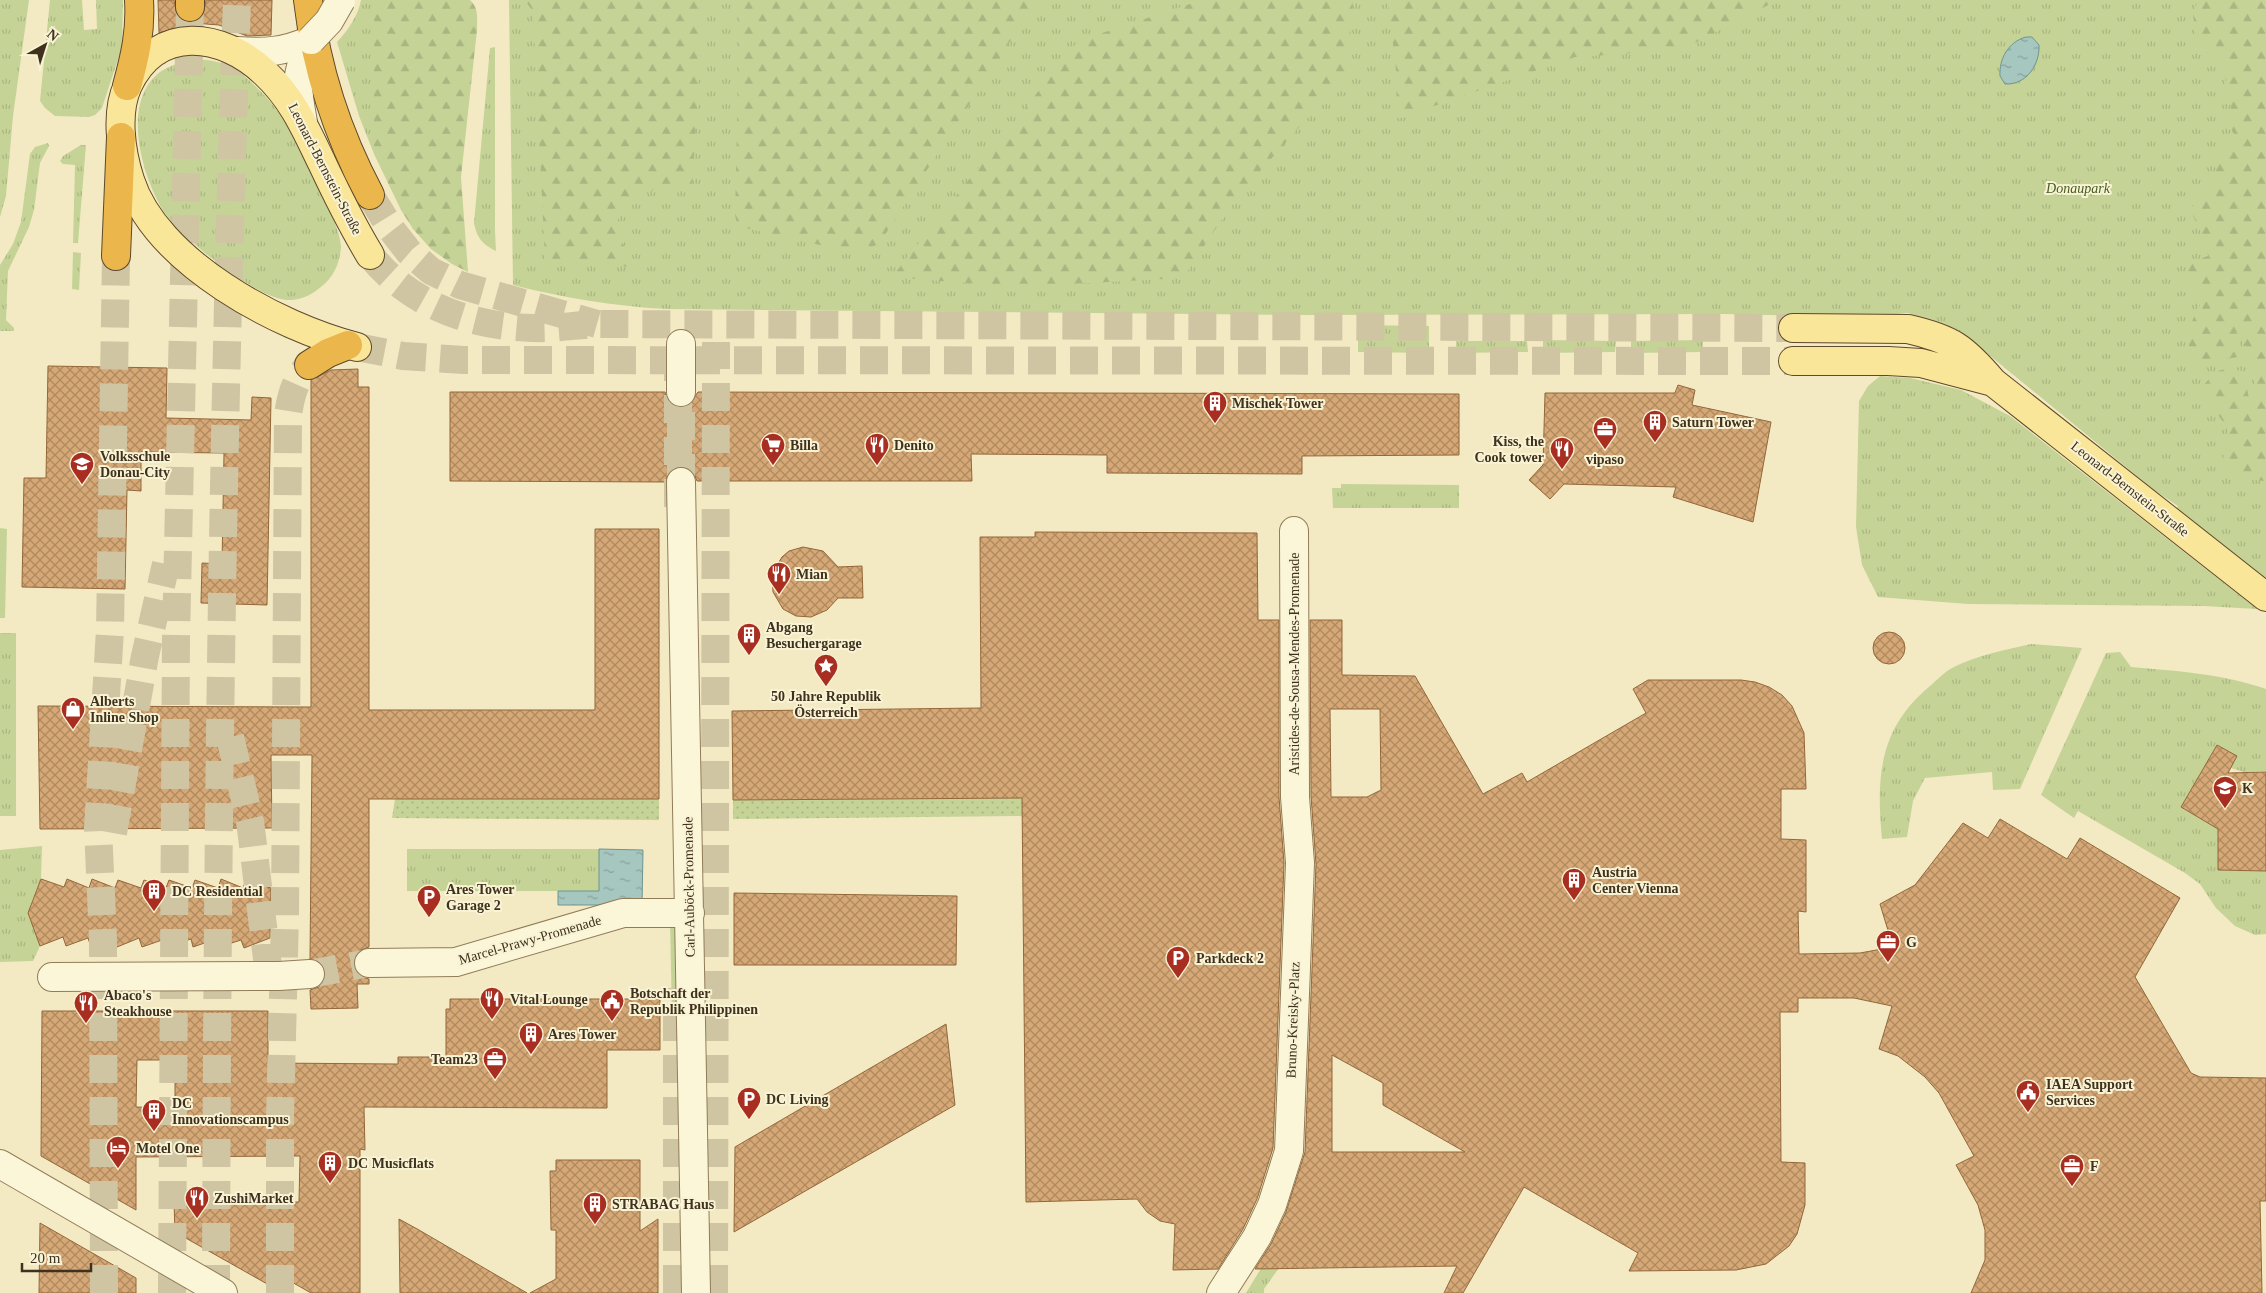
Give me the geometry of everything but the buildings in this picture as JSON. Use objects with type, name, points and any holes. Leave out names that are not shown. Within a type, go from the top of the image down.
[{"type":"highway","points":[[127,86],[137,52],[140,29],[140,0]]},
{"type":"highway","points":[[308,0],[321,68],[338,125],[356,168],[370,195]]},
{"type":"highway","points":[[116,256],[121,137]]},
{"type":"highway","points":[[309,365],[328,353],[353,346]]},
{"type":"main road","name":"Leonard-Bernstein-Straße","points":[[353,346],[302,329],[258,307],[214,278],[175,248],[150,218],[130,181],[121,137],[121,120],[127,86],[148,58],[170,46],[191,40],[203,40],[215,42],[237,51],[264,72],[278,86],[303,122],[343,207],[370,255]]},
{"type":"main road","name":"Leonard-Bernstein-Straße","points":[[1793,328],[1890,328],[1925,333],[1957,346],[1969,354],[1993,382],[2266,597]]},
{"type":"main road","name":"Leonard-Bernstein-Straße","points":[[1793,361],[1888,360],[1921,363],[1993,382]]},
{"type":"street","points":[[303,122],[297,86],[300,66],[311,40],[329,21],[340,0]]},
{"type":"street","points":[[237,51],[267,53],[283,51],[311,40]]},
{"type":"street","points":[[681,344],[681,392]]},
{"type":"street","name":"Carl-Auböck-Promenade","points":[[681,482],[696,1293]]},
{"type":"street","name":"Aristides-de-Sousa-Mendes-Promenade","points":[[1294,531],[1294,797]]},
{"type":"street","name":"Bruno-Kreisky-Platz","points":[[1221,1293],[1257,1237],[1272,1205],[1289,1151],[1300,863],[1294,797]]},
{"type":"street","name":"Marcel-Prawy-Promenade","points":[[369,963],[456,962],[623,913],[690,913]]},
{"type":"street","points":[[52,977],[269,976],[310,974]]},
{"type":"street","points":[[0,1164],[223,1293]]},
{"type":"green space","points":[[0,0],[29,0],[13,116],[6,196],[0,217]]},
{"type":"green space","points":[[50,0],[82,0],[84,30],[97,29],[96,0],[123,0],[122,47],[102,108],[95,115],[89,117],[55,116],[40,101]]},
{"type":"green space","points":[[361,0],[374,0],[374,154],[359,116],[337,42],[358,12]]},
{"type":"green space","points":[[374,0],[470,0],[476,10],[477,30],[461,177],[468,272],[452,264],[431,249],[413,229],[401,210],[374,154]]},
{"type":"green space","name":"Donaupark","points":[[509,0],[2266,0],[2266,580],[2176,509],[2178,506],[2154,490],[1972,341],[1943,326],[1908,313],[1861,317],[1724,314],[1301,315],[666,309],[589,301],[513,285]]},
{"type":"green space","points":[[524,0],[704,0],[692,188],[641,191],[617,220],[629,267],[545,259],[533,11]]},
{"type":"green space","points":[[740,0],[1037,0],[879,244],[855,253],[745,228],[737,224],[735,215]]},
{"type":"green space","points":[[1202,0],[1353,0],[1348,73],[1236,198],[1183,278],[1016,287],[892,277],[1078,41]]},
{"type":"green space","points":[[1388,0],[1778,0],[1681,50],[1575,57],[1397,119],[1396,71]]},
{"type":"green space","points":[[2198,0],[2266,0],[2266,481],[2240,476],[2234,473],[2226,464],[2223,458],[2229,445],[2226,438],[2228,429],[2209,402],[2203,386],[2220,370],[2243,371],[2249,398],[2254,398],[2254,371],[2246,346],[2236,331],[2243,352],[2239,357],[2192,363],[2190,355],[2189,339],[2192,322],[2199,306],[2204,300],[2201,287],[2193,284],[2188,277],[2188,266],[2196,260],[2208,256],[2203,236],[2191,208],[2198,198],[2215,186],[2216,163],[2219,152],[2237,139],[2232,131],[2229,119],[2231,105],[2225,84],[2229,71],[2228,66],[2219,59],[2210,56],[2199,43],[2195,31],[2193,14]]},
{"type":"green space","points":[[495,47],[496,251],[481,240],[474,223],[490,48]]},
{"type":"green space","points":[[195,59],[228,65],[248,79],[281,116],[314,175],[333,218],[341,247],[338,264],[330,278],[319,289],[308,296],[292,300],[278,298],[242,280],[187,237],[164,212],[156,197],[148,180],[139,140],[138,120],[141,102],[148,85],[160,72],[168,67]]},
{"type":"green space","points":[[48,143],[49,146],[40,163],[34,210],[29,227],[8,271],[6,320],[14,328],[14,331],[0,331],[0,265],[13,244],[21,222],[30,154],[35,147]]},
{"type":"green space","points":[[81,145],[86,145],[78,243],[73,243],[75,165],[63,164],[60,161],[63,156]]},
{"type":"green space","points":[[73,252],[81,253],[79,290],[72,289]]},
{"type":"green space","points":[[1358,325],[1429,326],[1429,353],[1358,352]]},
{"type":"green space","points":[[1543,340],[1616,341],[1615,352],[1543,353]]},
{"type":"green space","points":[[1703,340],[1703,352],[1631,353],[1631,341]]},
{"type":"green space","points":[[1456,341],[1527,341],[1528,352],[1456,353]]},
{"type":"green space","points":[[1880,376],[1910,378],[1961,390],[2010,416],[2257,609],[2203,606],[1968,604],[1878,597],[1862,565],[1856,527],[1859,401],[1868,386]]},
{"type":"green space","points":[[1341,484],[1459,485],[1459,508],[1333,508],[1332,488],[1341,488]]},
{"type":"green space","points":[[0,528],[7,529],[5,618],[0,618]]},
{"type":"green space","points":[[0,633],[16,633],[16,816],[0,816]]},
{"type":"green space","points":[[2031,644],[2082,648],[2020,789],[1993,790],[1992,772],[1925,778],[1913,801],[1907,837],[1882,839],[1880,816],[1881,774],[1891,737],[1900,719],[1913,702],[1951,669],[1982,656]]},
{"type":"green space","points":[[2120,652],[2131,667],[2217,677],[2266,689],[2266,771],[2244,772],[2231,768],[2217,745],[2181,807],[2200,818],[2220,819],[2218,870],[2266,871],[2266,934],[2255,935],[2235,926],[2216,908],[2200,884],[2185,873],[2078,811],[2074,818],[2041,795],[2106,653]]},
{"type":"green space","points":[[1022,798],[1022,816],[733,819],[733,800]]},
{"type":"green space","points":[[395,799],[659,799],[659,820],[392,818]]},
{"type":"green space","points":[[42,846],[41,879],[30,907],[40,946],[33,961],[0,962],[0,850]]},
{"type":"green space","points":[[407,849],[599,849],[599,891],[407,891]]},
{"type":"green space","points":[[670,918],[680,918],[682,1017],[672,1017]]},
{"type":"green space","points":[[1274,1247],[1279,1268],[1264,1289],[1264,1293],[1246,1293]]},
{"type":"water","points":[[2026,37],[2032,37],[2039,45],[2039,52],[2034,66],[2031,72],[2020,81],[2005,84],[2000,76],[2003,58],[2014,43]]},
{"type":"water","points":[[599,849],[643,850],[642,905],[558,905],[558,891],[599,891]]},
{"type":"tunnel","points":[[216,1293],[221,646],[237,0]]},
{"type":"tunnel","points":[[172,1293],[176,639],[190,7]]},
{"type":"tunnel","points":[[370,195],[391,229],[409,252],[431,271],[460,285],[597,324]]},
{"type":"tunnel","points":[[370,255],[403,287],[422,300],[442,310],[486,323],[532,328],[597,324],[1793,328]]},
{"type":"tunnel","points":[[104,1293],[103,939],[98,828],[110,630],[116,256]]},
{"type":"tunnel","points":[[714,1293],[716,342]]},
{"type":"tunnel","points":[[357,347],[403,356],[464,360],[1793,361]]},
{"type":"tunnel","points":[[280,1293],[280,1117],[285,916],[288,415],[294,388],[300,376],[309,365]]},
{"type":"tunnel","points":[[678,368],[678,507]]},
{"type":"tunnel","points":[[681,392],[681,482]]},
{"type":"tunnel","points":[[113,833],[145,656],[166,564]]},
{"type":"tunnel","points":[[230,737],[250,821],[270,983]]},
{"type":"tunnel","points":[[310,974],[369,963]]},
{"type":"tunnel","points":[[677,988],[677,1293]]},
{"type":"place","name":"Mischek Tower","points":[[1215,424]]},
{"type":"place","name":"Saturn Tower","points":[[1655,443]]},
{"type":"place","name":"vipaso","points":[[1605,450]]},
{"type":"place","name":"Billa","points":[[773,466]]},
{"type":"place","name":"Denito","points":[[877,466]]},
{"type":"place","name":"Kiss, the Cook tower","points":[[1562,470]]},
{"type":"place","name":"Volksschule Donau-City","points":[[82,485]]},
{"type":"place","name":"Mian","points":[[779,595]]},
{"type":"place","name":"Abgang Besuchergarage","points":[[749,656]]},
{"type":"place","name":"50 Jahre Republik Österreich","points":[[826,687]]},
{"type":"place","name":"Alberts Inline Shop","points":[[73,730]]},
{"type":"place","name":"K","points":[[2225,809]]},
{"type":"place","name":"Austria Center Vienna","points":[[1574,901]]},
{"type":"place","name":"DC Residential","points":[[154,912]]},
{"type":"place","name":"Ares Tower Garage 2","points":[[429,918]]},
{"type":"place","name":"G","points":[[1888,963]]},
{"type":"place","name":"Parkdeck 2","points":[[1178,979]]},
{"type":"place","name":"Vital Lounge","points":[[492,1020]]},
{"type":"place","name":"Botschaft der Republik Philippinen","points":[[612,1022]]},
{"type":"place","name":"Abaco's Steakhouse","points":[[86,1024]]},
{"type":"place","name":"Ares Tower","points":[[531,1055]]},
{"type":"place","name":"Team23","points":[[495,1080]]},
{"type":"place","name":"IAEA Support Services","points":[[2028,1113]]},
{"type":"place","name":"DC Living","points":[[749,1120]]},
{"type":"place","name":"DC Innovationscampus","points":[[154,1132]]},
{"type":"place","name":"Motel One","points":[[118,1169]]},
{"type":"place","name":"DC Musicflats","points":[[330,1184]]},
{"type":"place","name":"F","points":[[2072,1187]]},
{"type":"place","name":"ZushiMarket","points":[[197,1219]]},
{"type":"place","name":"STRABAG Haus","points":[[595,1225]]}]
